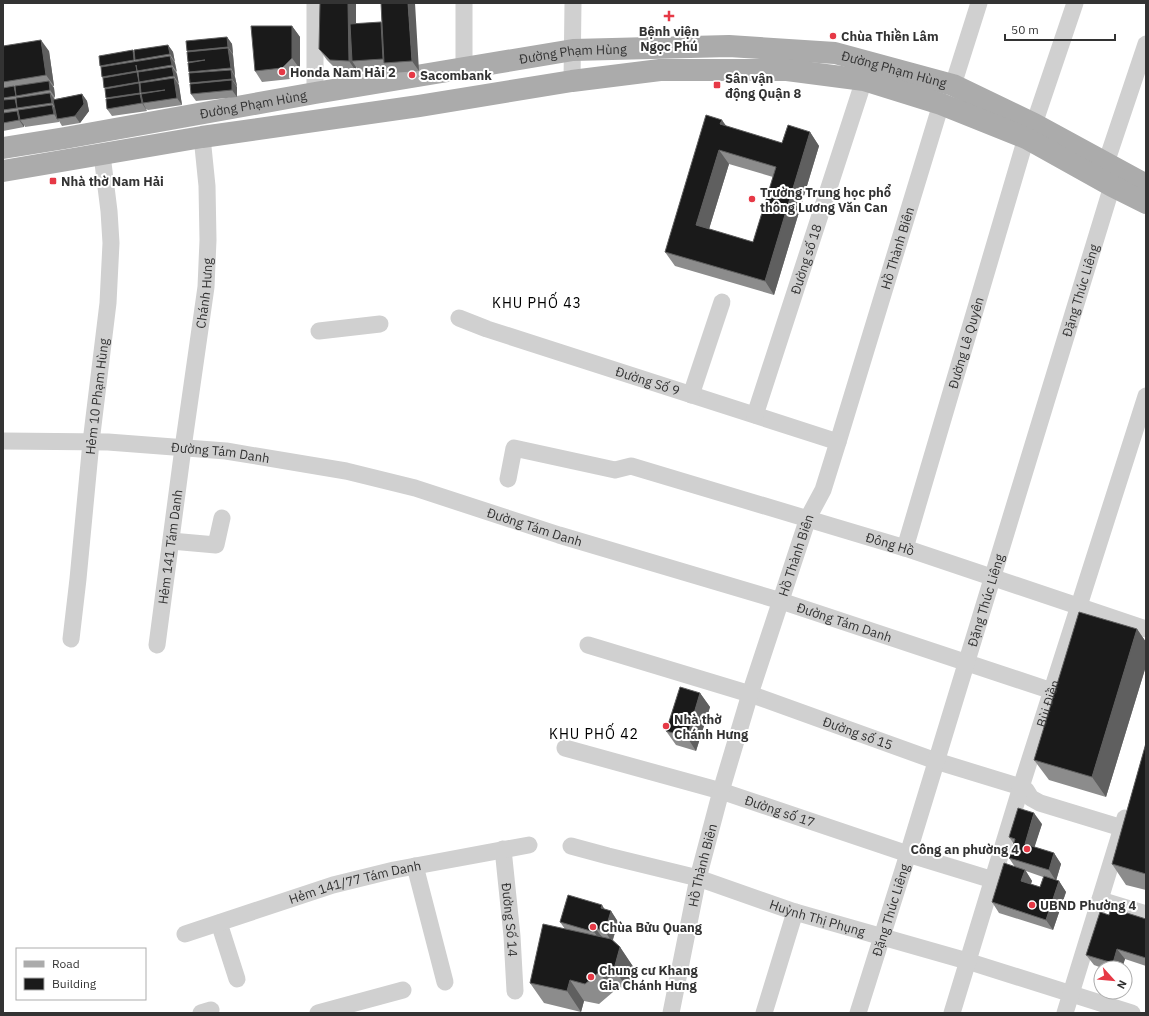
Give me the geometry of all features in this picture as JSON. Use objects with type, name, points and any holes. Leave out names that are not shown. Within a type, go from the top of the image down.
[{"type":"main road","name":"Đường Phạm Hùng","points":[[3,148],[315,93],[573,50],[729,46],[835,53],[952,85],[1030,131],[1112,186],[1144,198]]},
{"type":"main road","name":"Đường Phạm Hùng","points":[[3,171],[202,137],[419,106],[572,81],[660,70],[787,70],[864,80],[1030,131],[1106,164],[1144,198]]},
{"type":"street","points":[[315,3],[315,93]]},
{"type":"street","points":[[464,3],[464,68]]},
{"type":"street","points":[[572,81],[573,3]]},
{"type":"street","points":[[952,85],[979,3]]},
{"type":"street","name":"Đường Lê Quyên","points":[[905,548],[1030,131],[1075,3]]},
{"type":"street","points":[[1106,164],[1146,44]]},
{"type":"street","name":"Đường số 18","points":[[755,415],[864,80]]},
{"type":"street","name":"Hồ Thành Biên","points":[[671,1013],[698,878],[721,791],[750,694],[808,518],[823,490],[941,104]]},
{"type":"street","name":"Chánh Hưng","points":[[183,448],[206,287],[208,240],[207,186],[202,137]]},
{"type":"street","name":"Hẻm 10 Phạm Hùng","points":[[71,639],[91,442],[108,303],[111,243],[109,211],[102,155]]},
{"type":"street","name":"Đặng Thúc Liêng","points":[[858,1013],[1112,186]]},
{"type":"street","points":[[691,395],[722,302]]},
{"type":"street","name":"Đường Số 9","points":[[459,318],[487,329],[838,442]]},
{"type":"street","points":[[319,331],[380,324]]},
{"type":"street","name":"Bùi Điền","points":[[952,1013],[1020,787],[1146,396]]},
{"type":"street","name":"Đường Tám Danh","points":[[3,441],[91,442],[226,451],[338,470],[415,488],[558,535],[781,601],[1052,691]]},
{"type":"street","name":"Hẻm 141 Tám Danh","points":[[157,645],[183,448]]},
{"type":"street","name":"Đông Hồ","points":[[508,479],[514,448],[615,470],[631,466],[905,548],[1146,628]]},
{"type":"street","points":[[171,541],[216,545],[222,518]]},
{"type":"street","name":"Đường số 15","points":[[588,645],[750,694],[936,761],[1020,787],[1026,790],[1031,798],[1040,803],[1122,828]]},
{"type":"street","name":"Đường số 17","points":[[565,748],[721,791],[908,854],[993,880]]},
{"type":"street","points":[[1066,1013],[1129,805]]},
{"type":"street","name":"Hẻm 141/77 Tám Danh","points":[[185,934],[334,885],[394,870],[529,845]]},
{"type":"street","name":"Huỳnh Thị Phụng","points":[[571,846],[698,878],[795,912],[967,961],[1132,1013]]},
{"type":"street","name":"Đường Số 14","points":[[502,849],[512,936],[515,991]]},
{"type":"street","points":[[415,866],[445,982]]},
{"type":"street","points":[[1100,900],[1146,914]]},
{"type":"street","points":[[764,1013],[795,912]]},
{"type":"street","points":[[219,923],[237,979]]},
{"type":"street","points":[[318,1013],[403,990]]},
{"type":"building","points":[[320,3],[348,3],[349,61],[330,60],[319,49]]},
{"type":"building","points":[[381,3],[408,3],[412,61],[384,63]]},
{"type":"building","points":[[381,22],[383,59],[352,61],[350,24]]},
{"type":"building","points":[[251,26],[292,26],[292,58],[282,68],[255,71]]},
{"type":"building","points":[[227,37],[228,47],[187,51],[186,41]]},
{"type":"building","points":[[41,40],[46,75],[3,82],[3,46]]},
{"type":"building","points":[[168,45],[170,54],[135,60],[134,50]]},
{"type":"building","points":[[228,48],[231,68],[189,72],[188,63],[205,60],[188,62],[187,52]]},
{"type":"building","points":[[133,50],[134,60],[100,66],[99,56]]},
{"type":"building","points":[[170,56],[172,65],[102,77],[101,67]]},
{"type":"building","points":[[172,67],[174,76],[139,82],[138,72]]},
{"type":"building","points":[[231,70],[232,79],[190,83],[189,73]]},
{"type":"building","points":[[137,72],[139,82],[104,88],[103,78]]},
{"type":"building","points":[[174,78],[177,98],[143,103],[141,94],[165,90],[141,93],[140,83]]},
{"type":"building","points":[[232,80],[232,90],[191,94],[190,84]]},
{"type":"building","points":[[49,81],[50,90],[16,96],[15,86]]},
{"type":"building","points":[[139,83],[140,93],[106,98],[105,89]]},
{"type":"building","points":[[14,86],[16,96],[3,98],[3,88]]},
{"type":"building","points":[[50,93],[52,103],[17,108],[16,98]]},
{"type":"building","points":[[82,94],[84,104],[75,116],[57,119],[53,100]]},
{"type":"building","points":[[140,94],[142,103],[107,109],[106,99]]},
{"type":"building","points":[[15,99],[17,108],[3,110],[3,100]]},
{"type":"building","points":[[52,105],[54,114],[20,120],[18,110]]},
{"type":"building","points":[[17,111],[19,120],[3,123],[3,113]]},
{"type":"building","points":[[706,115],[722,120],[720,124],[782,143],[788,125],[810,132],[765,281],[665,252]],"holes":[[[719,150],[776,167],[753,242],[696,225]]]},
{"type":"building","points":[[1079,612],[1137,629],[1092,777],[1034,760]]},
{"type":"building","points":[[680,687],[700,693],[687,737],[666,731]]},
{"type":"building","points":[[1146,743],[1146,874],[1112,864]]},
{"type":"building","points":[[1018,808],[1034,813],[1025,844],[1054,853],[1049,870],[1009,858],[1015,839],[1009,837]]},
{"type":"building","name":"UBND Phường 4","points":[[1004,863],[1025,870],[1021,881],[1040,887],[1044,876],[1059,881],[1046,920],[992,902]]},
{"type":"building","points":[[568,895],[602,905],[601,908],[611,911],[605,931],[595,928],[594,932],[560,922]]},
{"type":"building","points":[[1111,908],[1146,919],[1146,958],[1117,949],[1114,960],[1103,960],[1086,955],[1100,912],[1109,915]]},
{"type":"building","points":[[543,924],[611,939],[620,947],[614,969],[601,965],[599,972],[585,984],[570,980],[567,991],[530,983]]},
{"type":"place","name":"Bệnh viện Ngọc Phú","points":[[669,16]]},
{"type":"place","name":"Chùa Thiền Lâm","points":[[833,36]]},
{"type":"place","name":"Honda Nam Hải 2","points":[[282,72]]},
{"type":"place","name":"Sacombank","points":[[412,75]]},
{"type":"place","name":"Sân vận động Quận 8","points":[[717,85]]},
{"type":"place","name":"Nhà thờ Nam Hải","points":[[53,181]]},
{"type":"place","name":"Trường Trung học phổ thông Lương Văn Can","points":[[752,199]]},
{"type":"place","name":"Nhà thờ Chánh Hưng","points":[[666,726]]},
{"type":"place","name":"Công an phường 4","points":[[1027,849]]},
{"type":"place","name":"UBND Phường 4","points":[[1032,905]]},
{"type":"place","name":"Chùa Bửu Quang","points":[[593,927]]},
{"type":"place","name":"Chung cư Khang Gia Chánh Hưng","points":[[591,977]]},
{"type":"district","name":"KHU PHỐ 43","points":[[537,303]]},
{"type":"district","name":"KHU PHỐ 42","points":[[594,734]]}]
